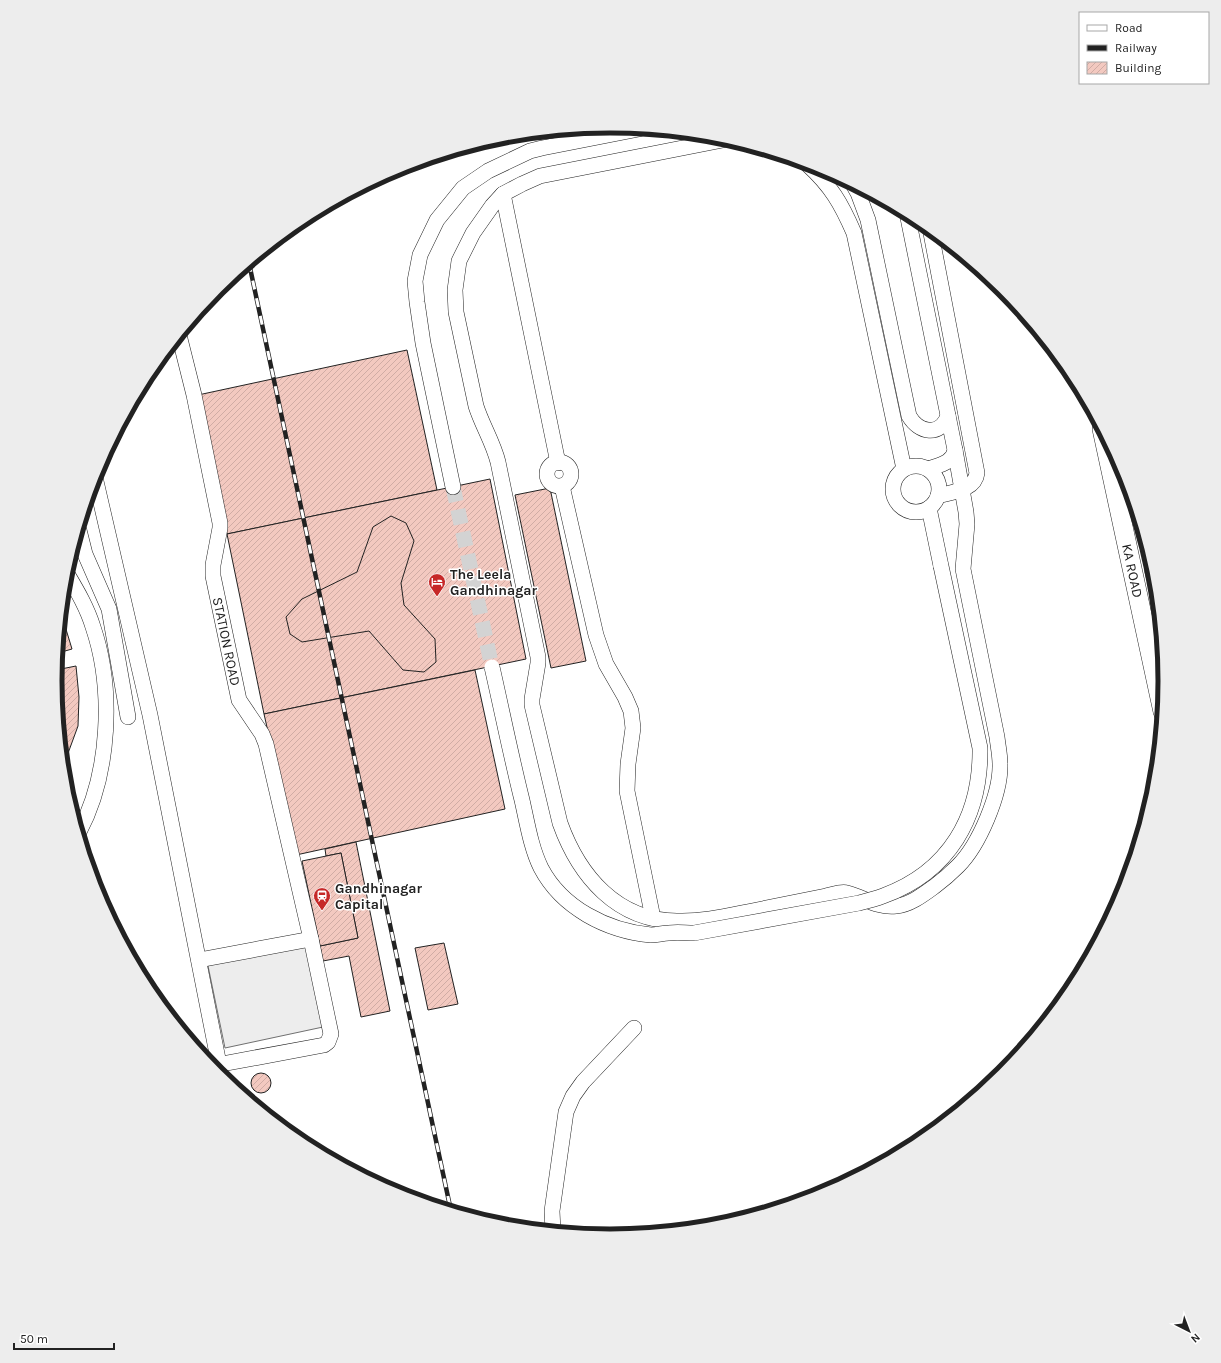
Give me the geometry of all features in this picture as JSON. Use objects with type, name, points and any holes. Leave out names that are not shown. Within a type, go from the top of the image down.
[{"type":"main road","name":"KA ROAD","points":[[1106,448],[1159,692]]},
{"type":"lane","points":[[453,487],[423,342],[415,281],[420,255],[437,220],[463,188],[488,171],[530,151],[618,133]]},
{"type":"lane","points":[[710,143],[540,176],[503,194],[492,206],[473,233],[458,261],[454,290],[456,312],[476,406],[495,448],[538,656],[532,705],[560,823],[564,836],[576,860],[589,878],[605,894],[618,904],[637,914],[677,921],[709,920],[845,892],[880,906],[897,906],[920,898],[959,865],[970,851],[987,820],[997,793],[1000,766],[997,737],[963,568],[967,524],[962,489],[909,221]]},
{"type":"lane","points":[[818,174],[835,195],[854,233],[904,469]]},
{"type":"lane","points":[[857,192],[868,220],[907,409],[912,421],[916,425],[932,431],[940,427],[946,421],[948,416]]},
{"type":"lane","points":[[503,194],[558,463],[554,464],[549,469],[548,476],[549,480],[554,485],[562,486],[596,635],[606,664],[625,697],[631,711],[633,728],[628,764],[627,791],[653,918]]},
{"type":"lane","points":[[932,237],[977,473],[977,479],[971,485],[938,496]]},
{"type":"lane","name":"STATION ROAD","points":[[181,341],[194,395],[220,522],[213,565],[213,576],[239,700],[262,734],[266,744],[311,939],[331,1034],[328,1042],[324,1045],[219,1064]]},
{"type":"lane","points":[[928,469],[951,460],[954,456],[955,450]]},
{"type":"lane","points":[[914,465],[921,466],[934,474],[938,481],[938,496],[929,508],[914,512],[906,510],[900,506],[896,500],[893,492],[893,485],[896,478],[904,469],[914,465]]},
{"type":"lane","points":[[98,488],[150,715],[199,960],[214,1060]]},
{"type":"lane","points":[[492,667],[533,845],[541,867],[552,885],[572,904],[597,921],[637,933],[654,935],[670,932],[694,933],[859,903],[882,897],[919,878],[944,856],[959,836],[968,818],[977,790],[980,766],[980,748],[929,508]]},
{"type":"lane","points":[[81,539],[85,554],[106,601],[128,717]]},
{"type":"lane","points":[[72,582],[87,611],[100,652],[107,700],[105,740],[97,785],[85,821],[82,826]]},
{"type":"lane","points":[[106,719],[150,715]]},
{"type":"lane","points":[[199,960],[311,939]]},
{"type":"lane","points":[[553,1227],[552,1211],[566,1112],[573,1096],[584,1082],[634,1028]]},
{"type":"shaded area","points":[[305,940],[323,1027],[225,1048],[207,961]]},
{"type":"building","points":[[407,350],[437,490],[227,534],[198,395]]},
{"type":"building","points":[[490,479],[526,659],[264,714],[227,534]]},
{"type":"building","points":[[550,488],[586,661],[551,668],[515,495]]},
{"type":"building","points":[[391,516],[406,523],[414,541],[401,583],[404,605],[435,639],[436,662],[424,672],[403,670],[369,631],[302,642],[290,634],[286,617],[302,599],[357,572],[373,527]]},
{"type":"building","points":[[65,627],[72,649],[63,652]]},
{"type":"building","points":[[76,666],[79,697],[78,726],[67,755],[63,717],[62,669]]},
{"type":"building","points":[[475,670],[505,809],[296,855],[264,714]]},
{"type":"building","points":[[356,842],[390,1011],[361,1017],[349,956],[323,961],[320,946],[358,938],[341,853],[326,856],[325,849]]},
{"type":"building","points":[[341,853],[358,938],[320,946],[302,861]]},
{"type":"building","points":[[444,943],[458,1004],[428,1010],[415,948]]},
{"type":"building","points":[[261,1073],[268,1076],[271,1083],[268,1090],[261,1093],[254,1090],[251,1083],[254,1076]]},
{"type":"tunnel","points":[[453,487],[492,667]]},
{"type":"railway","points":[[250,268],[450,1206]]},
{"type":"place","name":"The Leela Gandhinagar","points":[[437,597]]},
{"type":"place","name":"Gandhinagar Capital","points":[[322,911]]}]
